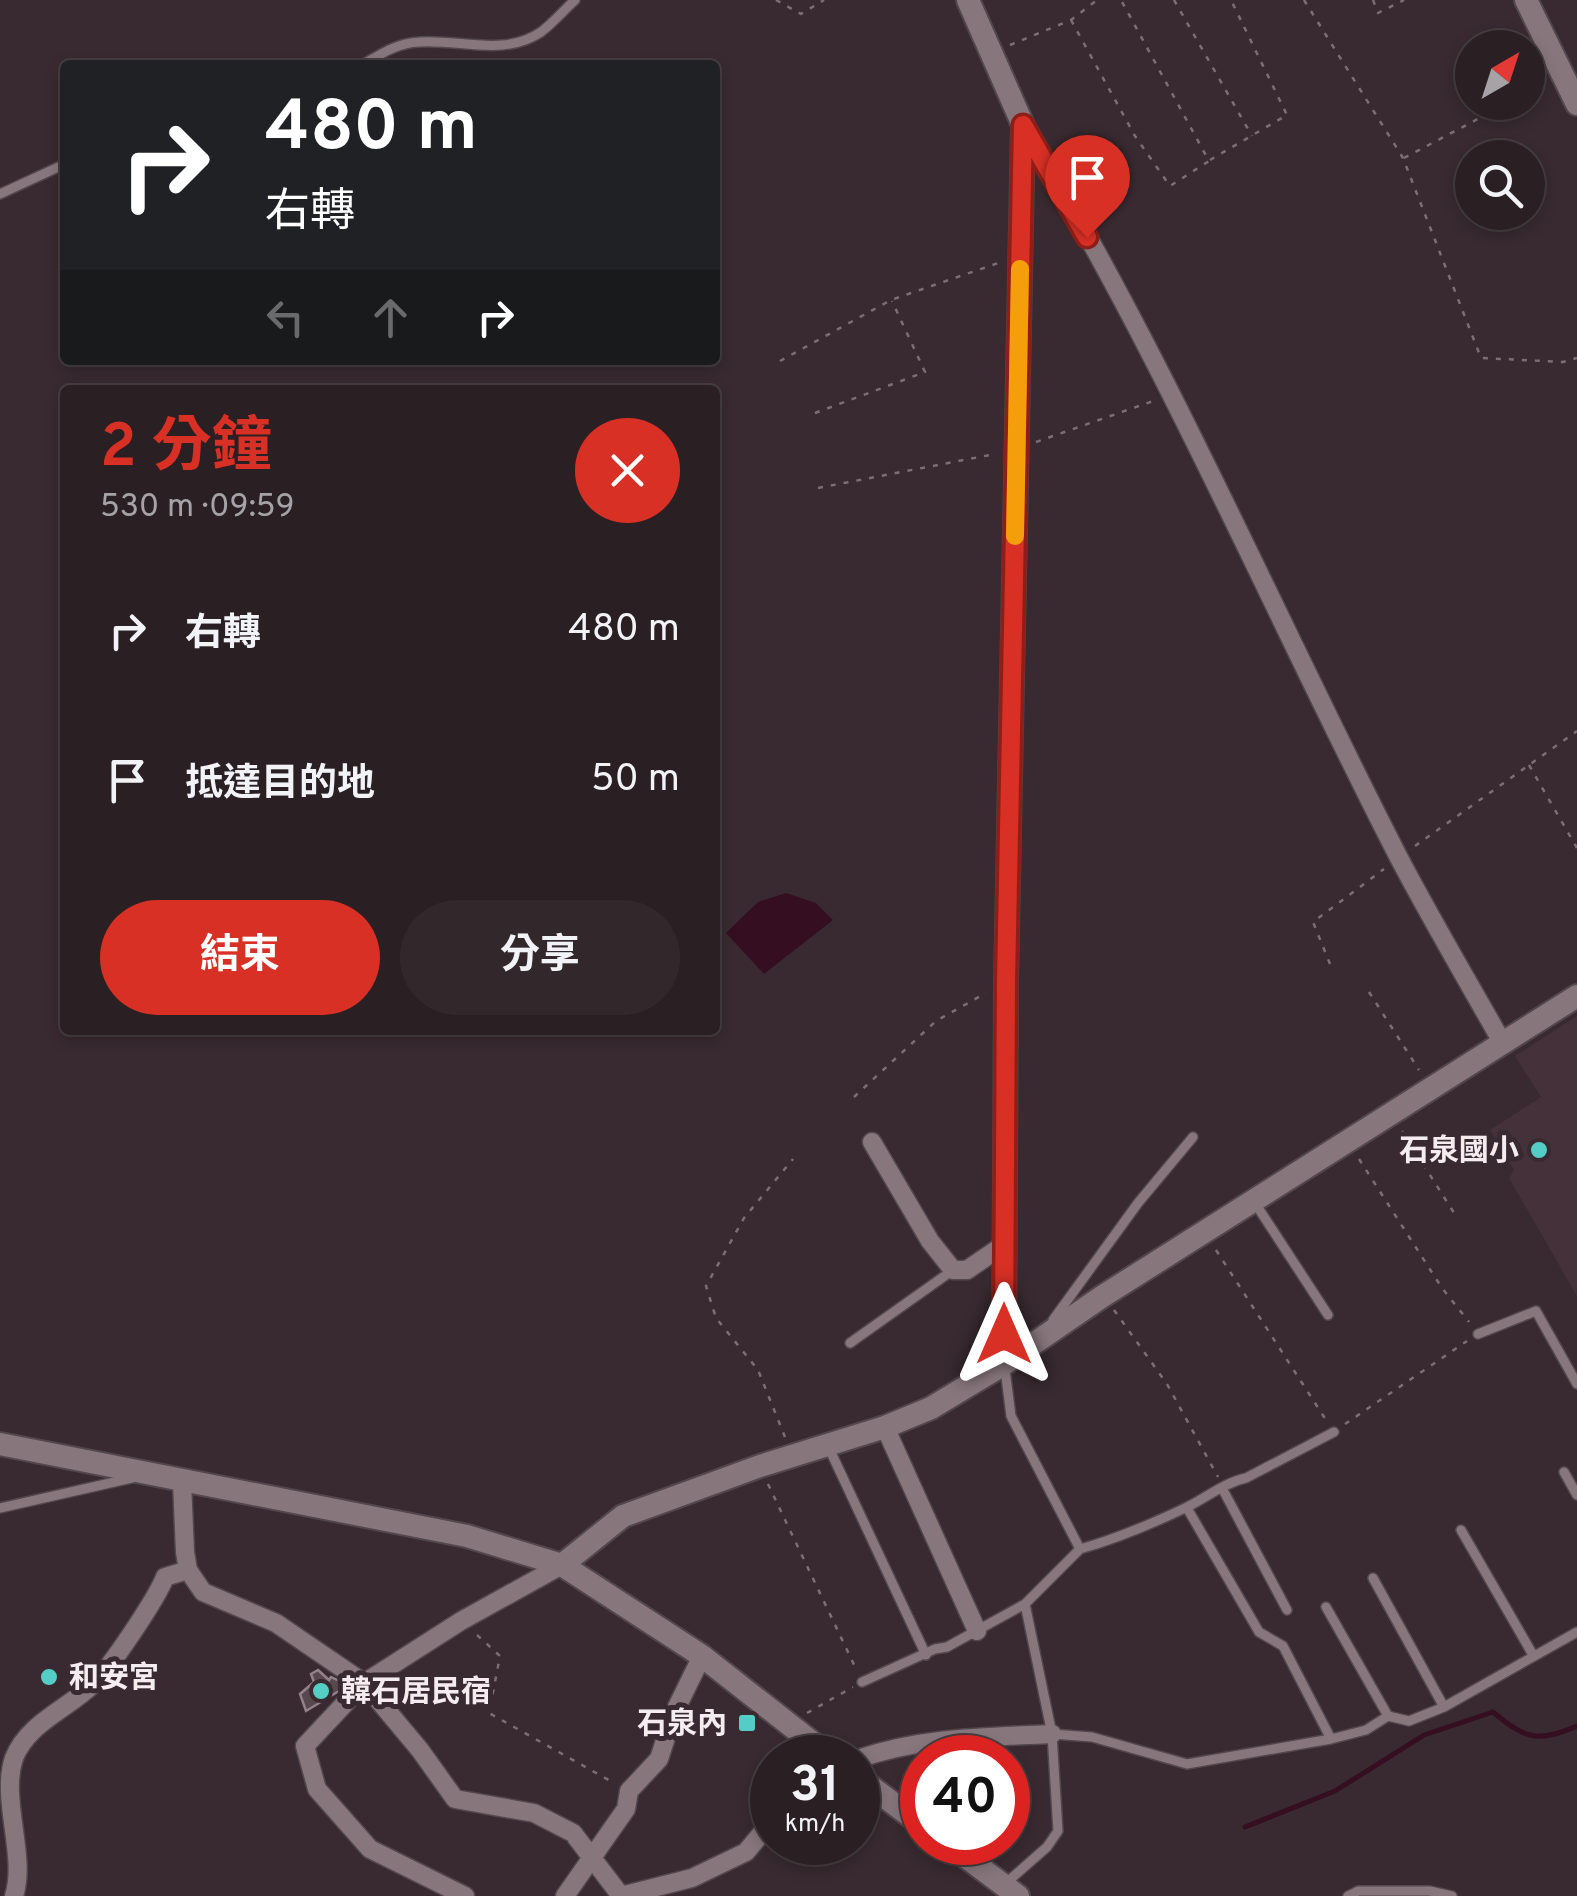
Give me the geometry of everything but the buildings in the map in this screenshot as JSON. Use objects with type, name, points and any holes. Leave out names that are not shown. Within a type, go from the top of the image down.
[{"type":"street","points":[[968,0],[1023,125],[1054,174],[1171,394],[1399,858],[1502,1042]]},
{"type":"street","points":[[1526,0],[1577,104]]},
{"type":"street","points":[[1004,1364],[1006,982],[1023,125]]},
{"type":"street","points":[[465,1896],[370,1849],[317,1789],[305,1746],[364,1682],[461,1621],[562,1565],[623,1516],[760,1466],[886,1427],[931,1408],[1577,996]]},
{"type":"street","points":[[872,1142],[930,1241],[953,1270],[967,1270],[1004,1244]]},
{"type":"street","points":[[886,1427],[977,1631]]},
{"type":"street","points":[[0,1444],[467,1536],[562,1565],[702,1656],[803,1735]]},
{"type":"street","points":[[182,1482],[184,1552],[188,1570],[203,1592],[276,1623],[364,1682],[455,1800],[534,1814],[574,1833],[621,1896],[692,1878],[750,1847]]},
{"type":"street","points":[[14,1896],[18,1882],[11,1806],[14,1760],[32,1730],[94,1684],[165,1577],[188,1570]]},
{"type":"street","points":[[565,1896],[626,1808],[629,1791],[659,1759],[674,1713],[702,1656]]},
{"type":"street","points":[[880,1750],[940,1740],[1052,1734]]},
{"type":"street","points":[[880,1793],[900,1808]]},
{"type":"street","points":[[977,1865],[1011,1890]]},
{"type":"lane","points":[[371,60],[398,45],[421,42],[495,47],[539,34],[575,0]]},
{"type":"lane","points":[[0,194],[60,166]]},
{"type":"lane","points":[[1040,1339],[1138,1204],[1194,1137]]},
{"type":"lane","points":[[1254,1200],[1328,1315]]},
{"type":"lane","points":[[850,1343],[953,1270]]},
{"type":"lane","points":[[1478,1334],[1536,1311],[1577,1384]]},
{"type":"lane","points":[[1004,1364],[1011,1416],[1080,1550]]},
{"type":"lane","points":[[862,1682],[977,1631],[1025,1604],[1080,1550],[1118,1539],[1187,1508],[1334,1432]]},
{"type":"lane","points":[[828,1446],[926,1654]]},
{"type":"lane","points":[[1564,1472],[1577,1495]]},
{"type":"lane","points":[[0,1508],[144,1475]]},
{"type":"lane","points":[[1222,1488],[1286,1610]]},
{"type":"lane","points":[[1187,1508],[1259,1632],[1284,1646],[1331,1739]]},
{"type":"lane","points":[[1461,1530],[1533,1655]]},
{"type":"lane","points":[[1372,1578],[1444,1707]]},
{"type":"lane","points":[[1011,1890],[1058,1831],[1052,1734],[1025,1604]]},
{"type":"lane","points":[[1326,1607],[1388,1716]]},
{"type":"lane","points":[[1052,1734],[1092,1736],[1188,1764],[1331,1739],[1366,1730],[1388,1716],[1409,1721],[1444,1707],[1577,1632]]},
{"type":"lane","points":[[1348,1896],[1358,1891],[1430,1891],[1452,1896]]},
{"type":"path","points":[[776,0],[802,14],[824,0]]},
{"type":"path","points":[[990,53],[1071,20],[1097,0]]},
{"type":"path","points":[[1121,0],[1209,161]]},
{"type":"path","points":[[1174,0],[1252,136]]},
{"type":"path","points":[[1071,20],[1135,136],[1170,186],[1287,115],[1231,0]]},
{"type":"path","points":[[1304,0],[1403,158],[1480,358],[1564,362],[1577,358]]},
{"type":"path","points":[[1373,0],[1378,13],[1404,0]]},
{"type":"path","points":[[1403,158],[1476,120]]},
{"type":"path","points":[[780,361],[891,300],[1020,257]]},
{"type":"path","points":[[816,413],[926,372],[891,300]]},
{"type":"path","points":[[1330,964],[1313,922],[1577,731]]},
{"type":"path","points":[[1528,765],[1577,848]]},
{"type":"path","points":[[854,1097],[936,1021],[1006,982]]},
{"type":"path","points":[[1368,992],[1430,1088]]},
{"type":"path","points":[[1390,1113],[1456,1216]]},
{"type":"path","points":[[1204,1232],[1334,1432],[1478,1334],[1442,1288],[1348,1140]]},
{"type":"path","points":[[793,1160],[744,1218],[706,1286],[716,1318],[758,1370],[793,1456]]},
{"type":"path","points":[[1103,1296],[1168,1384],[1222,1488]]},
{"type":"path","points":[[760,1466],[862,1682],[788,1723]]},
{"type":"path","points":[[461,1621],[500,1656],[489,1713],[629,1791]]},
{"type":"shaded area","points":[[786,893],[816,903],[833,920],[764,974],[726,933],[758,902]]},
{"type":"shaded area","name":"石泉國小","points":[[1577,1016],[1577,1296],[1509,1178],[1514,1170],[1490,1130],[1541,1097],[1515,1056]]},
{"type":"waterway","points":[[1245,1827],[1335,1791],[1424,1735],[1493,1712],[1532,1736],[1552,1735],[1577,1726]]},
{"type":"slow traffic","points":[[1015,536],[1020,269]]},
{"type":"place","name":"石泉國小","points":[[1539,1150]]},
{"type":"place","name":"和安宮","points":[[49,1677]]},
{"type":"place","name":"韓石居民宿","points":[[321,1691]]},
{"type":"place","name":"石泉內","points":[[747,1723]]},
{"type":"route","points":[[1004,1334],[1006,982],[1023,125],[1087,237]]}]
